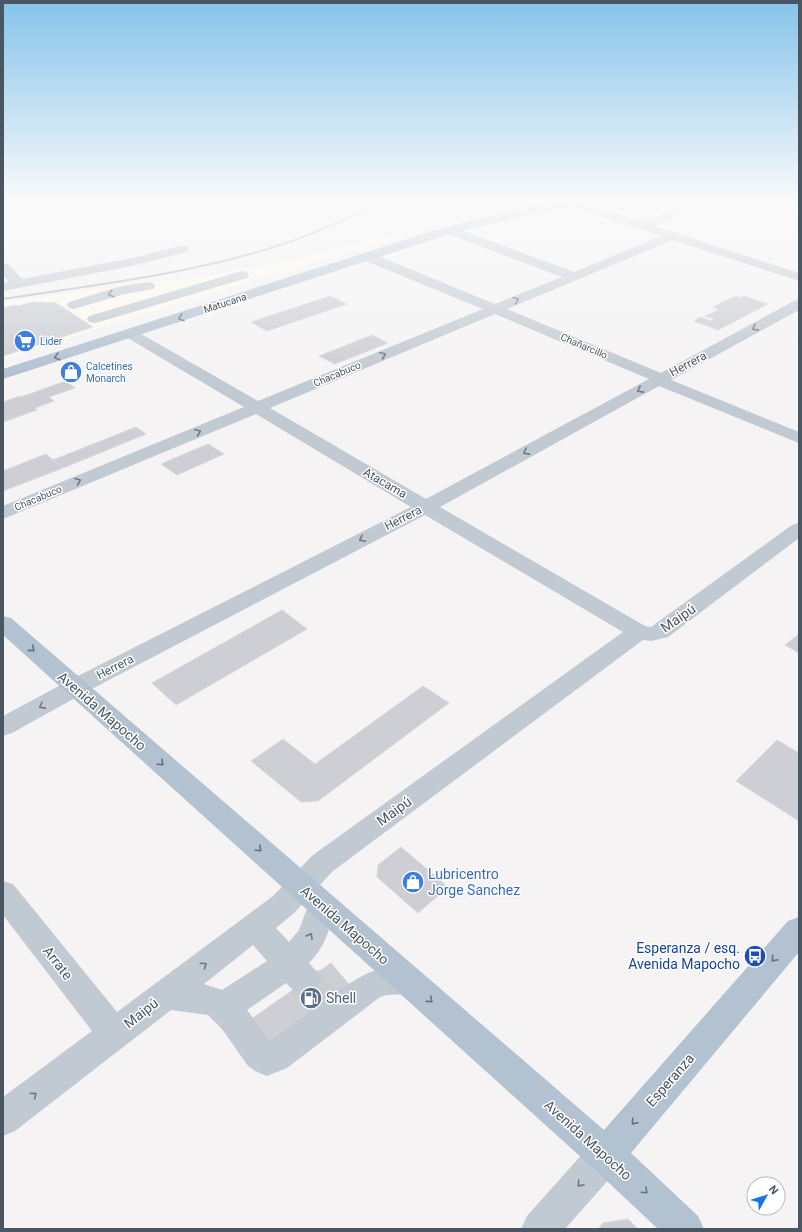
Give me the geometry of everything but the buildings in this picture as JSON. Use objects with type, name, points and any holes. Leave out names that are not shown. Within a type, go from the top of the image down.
[{"type":"main road","name":"Matucana","points":[[3,374],[126,336],[363,258]]},
{"type":"main road","name":"Avenida Mapocho","points":[[3,623],[606,1155],[686,1229]]},
{"type":"main road","name":"Esperanza","points":[[606,1155],[799,930]]},
{"type":"street","points":[[3,287],[146,258]]},
{"type":"street","name":"Chañarcillo","points":[[372,258],[647,372],[666,384],[799,438]]},
{"type":"street","points":[[526,258],[573,276]]},
{"type":"street","name":"Chacabuco","points":[[3,512],[616,258]]},
{"type":"street","points":[[742,258],[799,277]]},
{"type":"street","points":[[3,267],[19,284]]},
{"type":"street","points":[[94,319],[242,275]]},
{"type":"street","points":[[155,301],[144,300],[137,296],[138,292],[148,286],[192,281],[229,302]]},
{"type":"street","name":"Atacama","points":[[148,286],[124,290],[74,305],[94,319],[256,408],[639,632]]},
{"type":"street","name":"Herrera","points":[[3,727],[76,687],[425,507],[660,380],[796,309]]},
{"type":"street","name":"Maipú","points":[[3,1119],[283,905],[311,895],[323,863],[639,632],[651,634],[660,632],[799,530]]},
{"type":"street","name":"Arrate","points":[[3,892],[114,1034]]},
{"type":"street","points":[[224,1007],[296,972],[302,949],[313,932],[311,895]]},
{"type":"street","points":[[256,926],[296,972]]},
{"type":"street","points":[[165,995],[184,995],[206,1000],[224,1007],[260,1055],[267,1060],[275,1057],[331,1010],[369,987],[383,980],[394,979],[409,982]]},
{"type":"street","name":"Esperanza","points":[[540,1229],[606,1155]]},
{"type":"shaded area","points":[[296,258],[330,258],[212,293],[3,359],[3,302],[217,274]]},
{"type":"tunnel","points":[[305,981],[328,1007]]},
{"type":"railway","points":[[3,299],[150,276],[232,258]]},
{"type":"place","name":"Lider","points":[[25,341]]},
{"type":"place","name":"Calcetines Monarch","points":[[71,372]]},
{"type":"place","name":"Lubricentro Jorge Sanchez","points":[[413,882]]},
{"type":"place","name":"Esperanza / esq. Avenida Mapocho","points":[[755,956]]},
{"type":"place","name":"Shell","points":[[311,998]]}]
